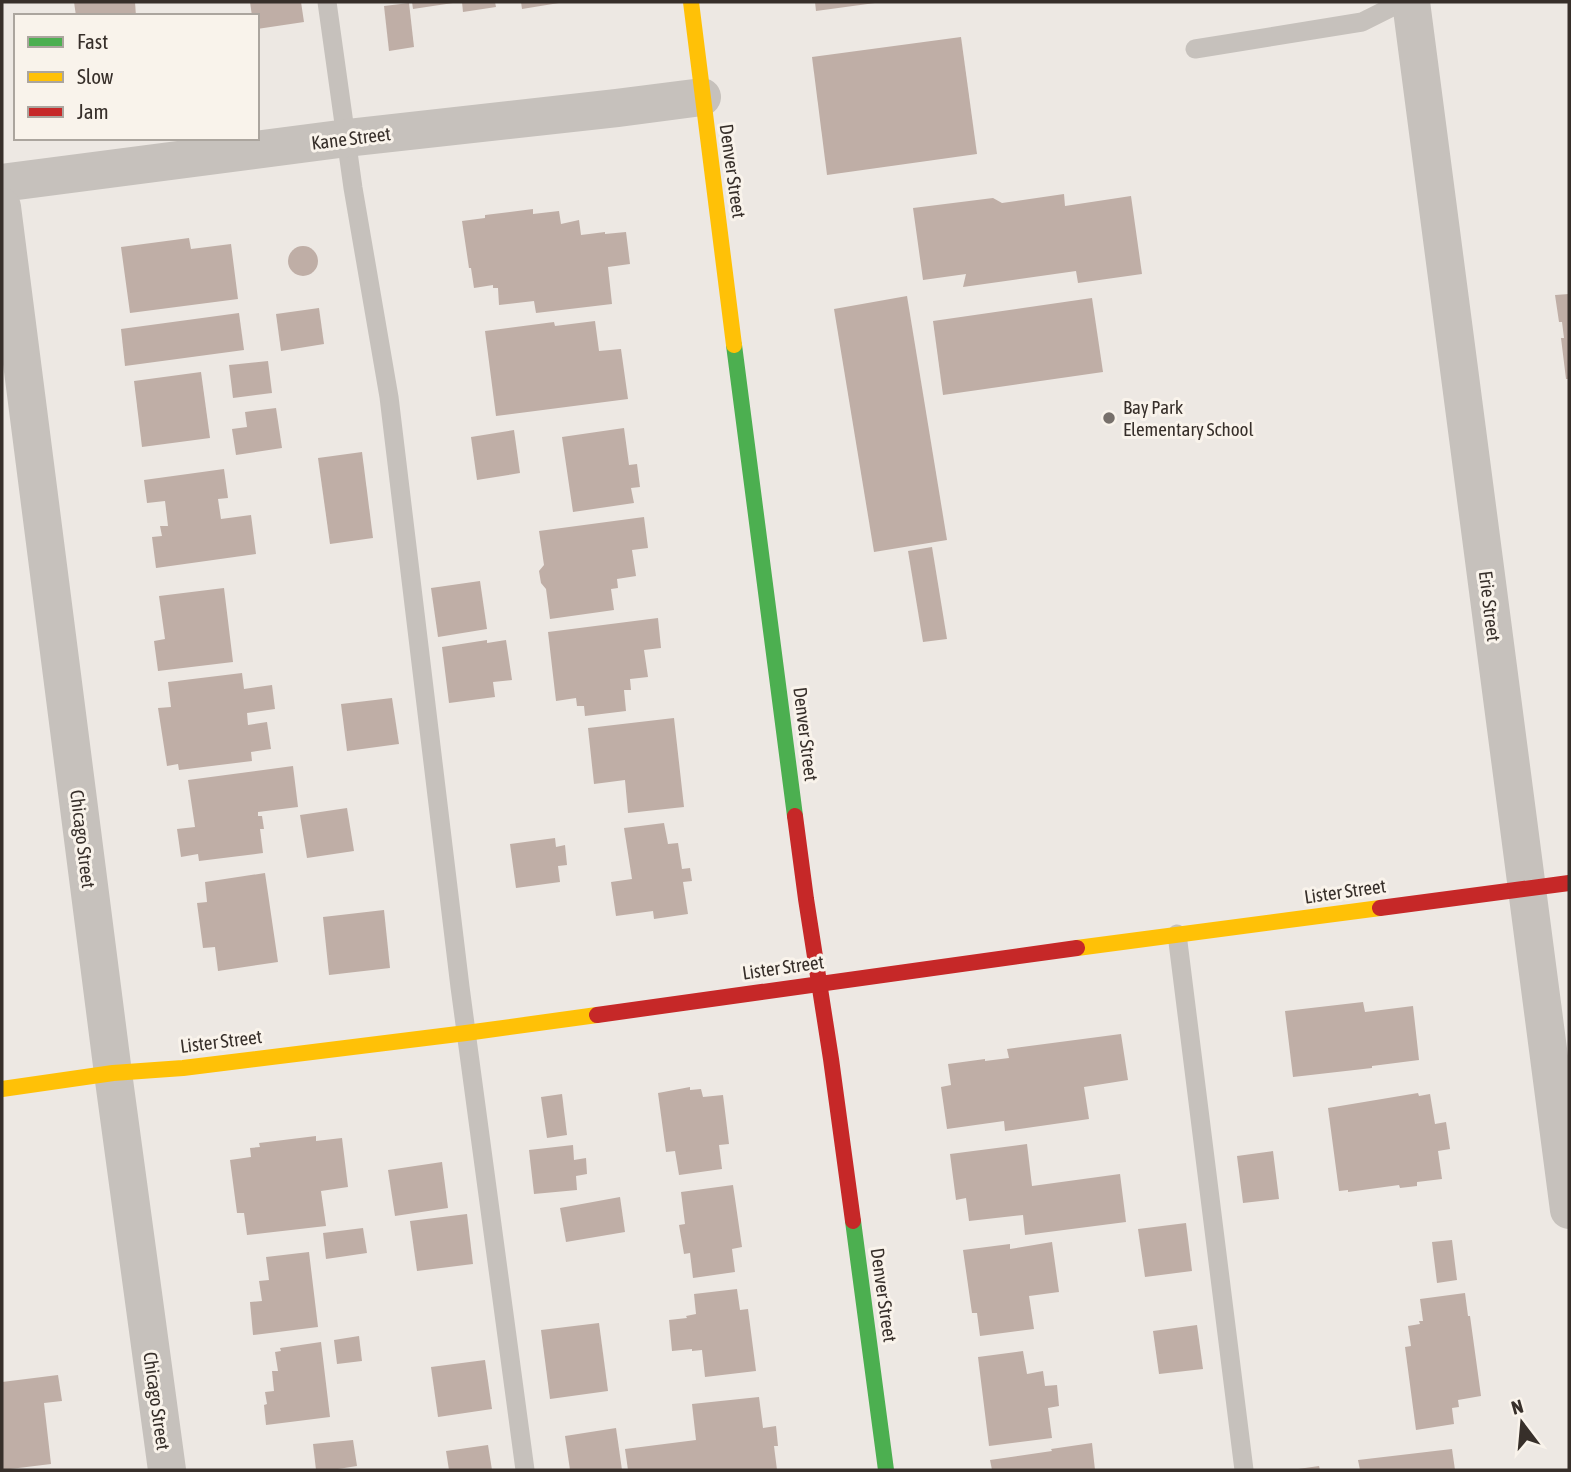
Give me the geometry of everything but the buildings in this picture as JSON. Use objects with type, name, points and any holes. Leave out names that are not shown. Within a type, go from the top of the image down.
[{"type":"street","name":"Denver Street","points":[[691,2],[806,899],[833,1073],[886,1470]]},
{"type":"street","name":"Erie Street","points":[[1411,2],[1569,1210]]},
{"type":"street","name":"Kane Street","points":[[2,183],[346,138],[702,97]]},
{"type":"street","name":"Chicago Street","points":[[2,207],[113,1073],[167,1470]]},
{"type":"street","name":"Lister Street","points":[[2,1089],[113,1073],[183,1068],[466,1032],[1569,883]]},
{"type":"lane","points":[[327,2],[353,188],[389,397],[466,1032],[525,1470]]},
{"type":"lane","points":[[1195,49],[1362,22],[1402,2]]},
{"type":"lane","points":[[1178,934],[1244,1470]]},
{"type":"traffic: fast","points":[[734,345],[795,816]]},
{"type":"traffic: fast","points":[[853,1221],[886,1470]]},
{"type":"traffic: slow","points":[[691,2],[734,345]]},
{"type":"traffic: slow","points":[[1077,948],[1380,908]]},
{"type":"traffic: slow","points":[[2,1089],[113,1073],[183,1068],[597,1015]]},
{"type":"traffic: jam","points":[[795,816],[853,1221]]},
{"type":"traffic: jam","points":[[1380,908],[1569,883]]},
{"type":"traffic: jam","points":[[597,1015],[1077,948]]},
{"type":"place","name":"Bay Park Elementary School","points":[[1109,418]]}]
